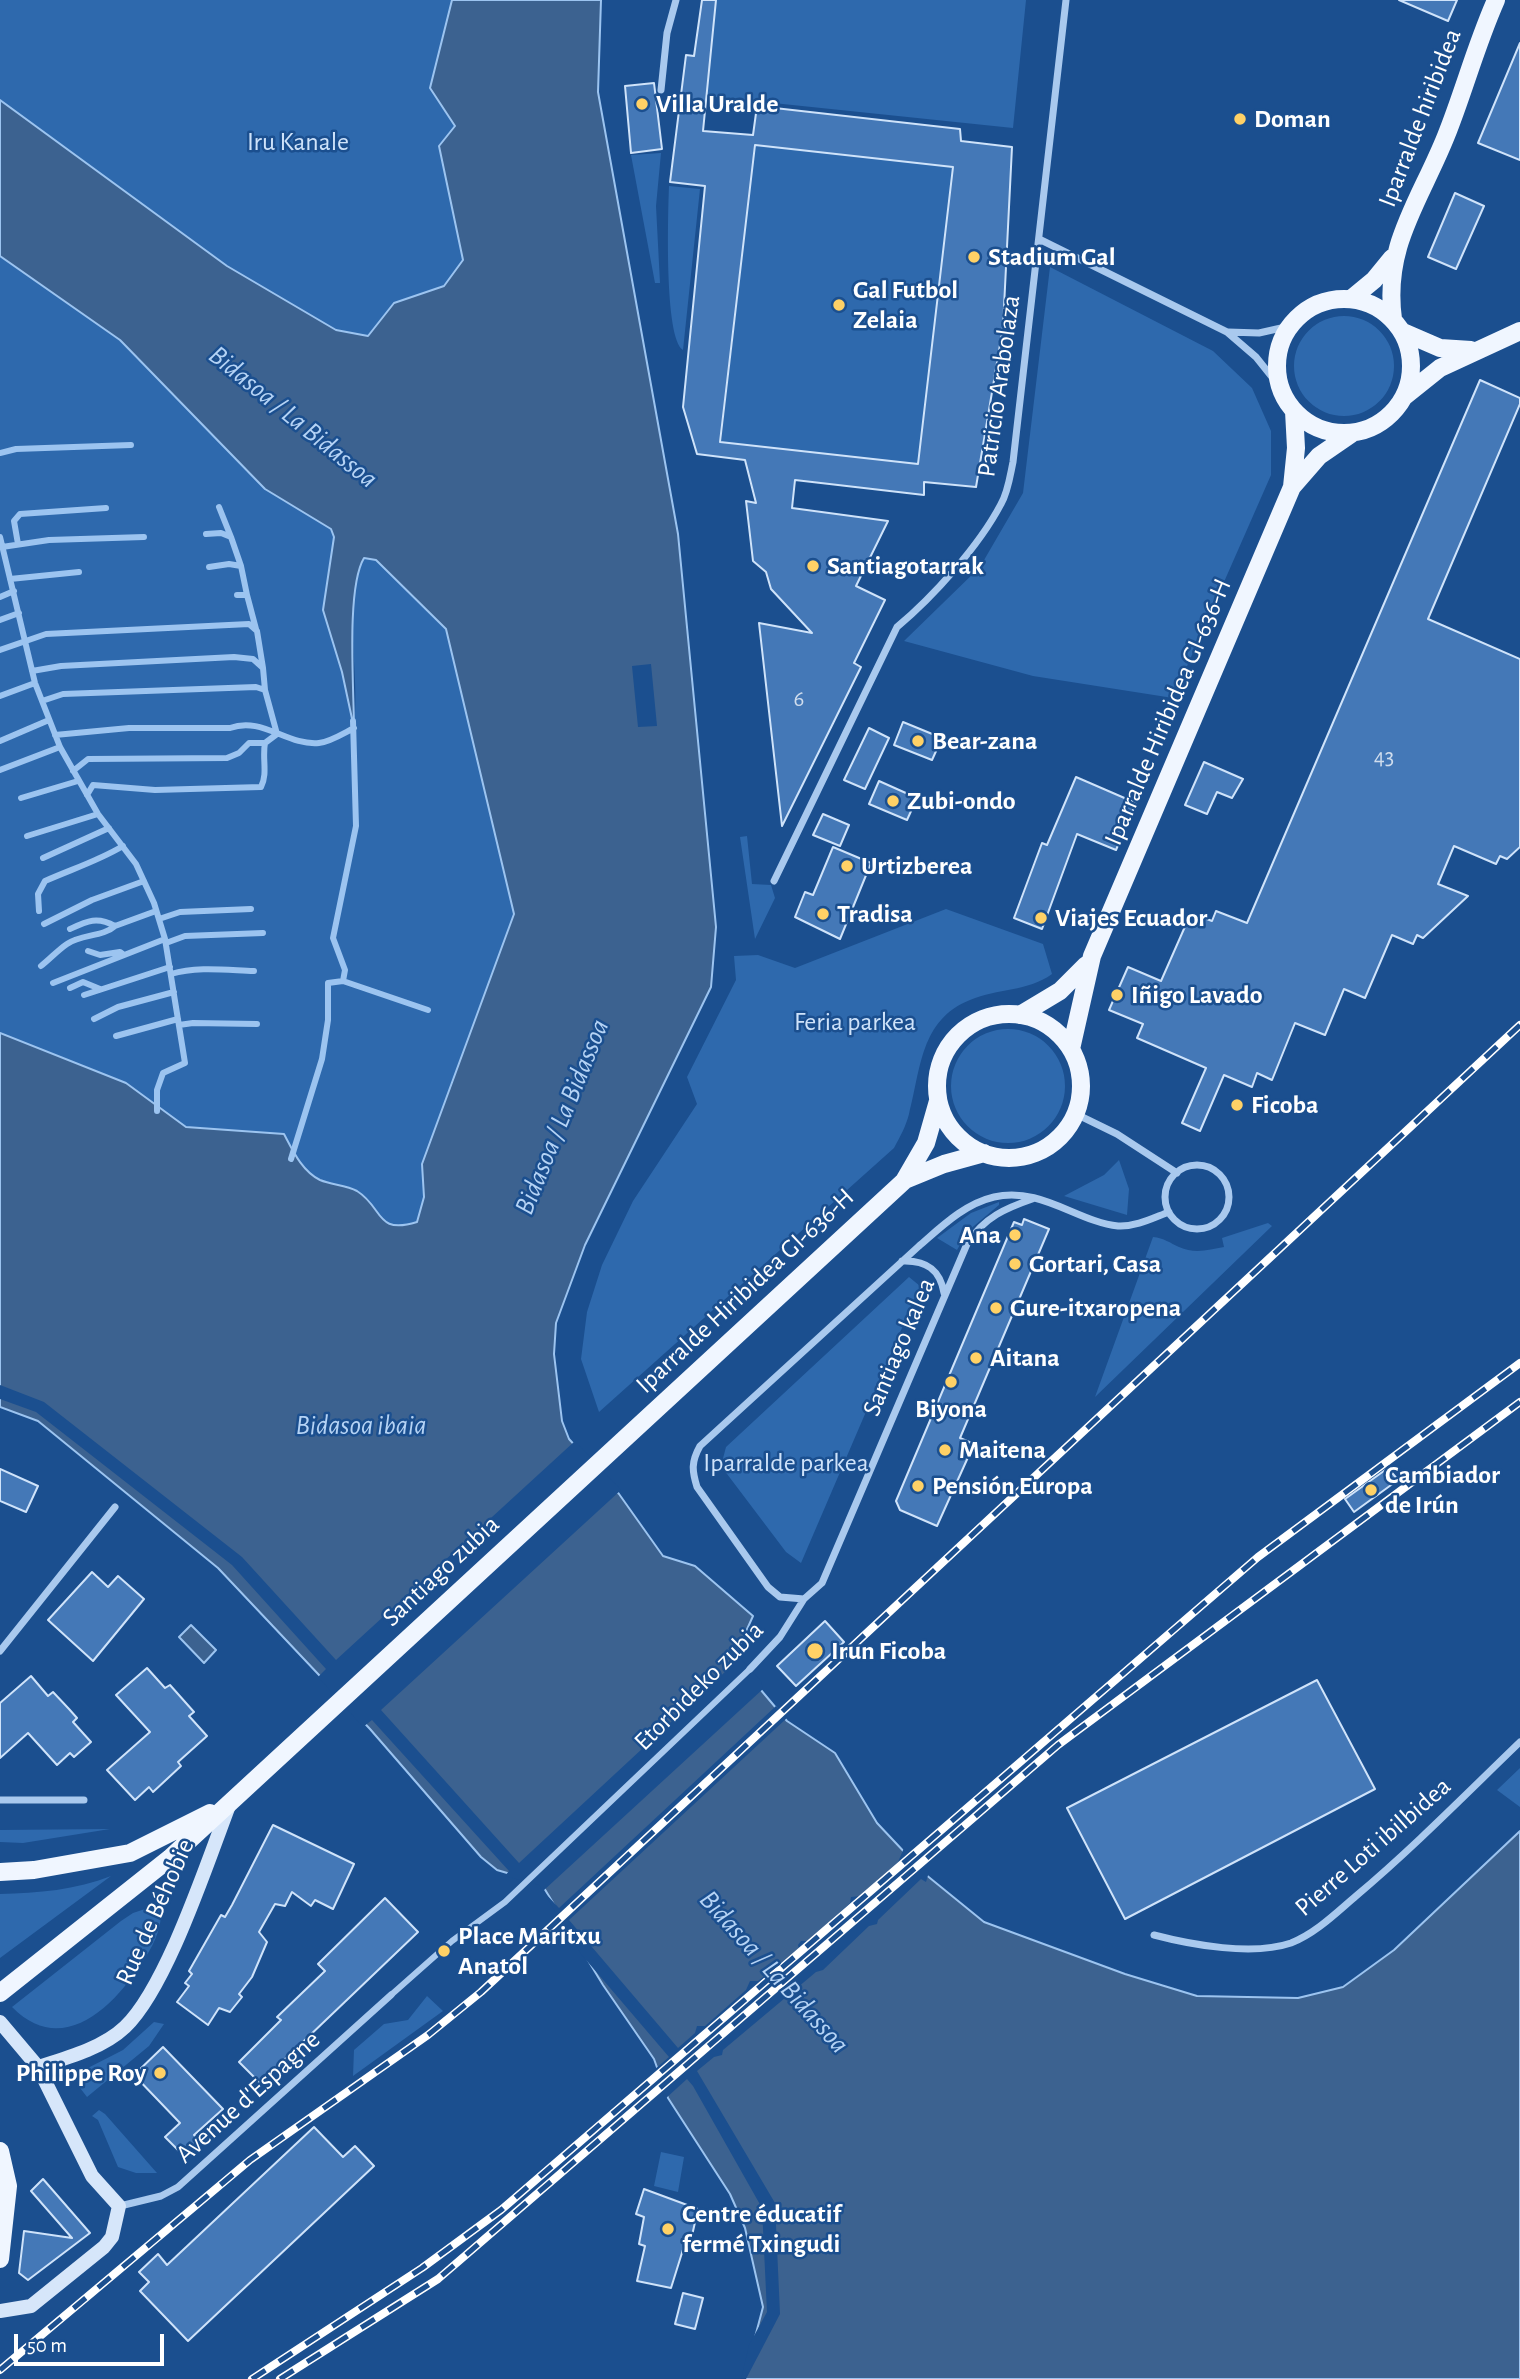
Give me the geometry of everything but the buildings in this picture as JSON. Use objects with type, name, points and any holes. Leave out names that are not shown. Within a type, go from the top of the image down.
[{"type":"main road","name":"Iparralde hiribidea","points":[[1398,326],[1390,287],[1394,256],[1446,136],[1468,68],[1496,0]]},
{"type":"main road","name":"Iparralde hiribidea","points":[[1351,299],[1374,280],[1394,256]]},
{"type":"main road","points":[[1482,349],[1440,348],[1398,326],[1374,306],[1351,299],[1316,304],[1290,326],[1277,356],[1280,387],[1294,411],[1320,429],[1351,433],[1383,422],[1405,396],[1440,368],[1482,349],[1520,331]]},
{"type":"main road","points":[[1398,326],[1412,364],[1405,396]]},
{"type":"main road","name":"Iparralde Hiribidea GI-636-H","points":[[1071,1049],[1092,956],[1292,487],[1296,449],[1294,411]]},
{"type":"main road","name":"Iparralde Hiribidea GI-636-H","points":[[1292,487],[1319,456],[1351,433]]},
{"type":"main road","name":"Iparralde Hiribidea GI-636-H","points":[[1020,1015],[1060,991],[1092,956]]},
{"type":"main road","name":"Iparralde Hiribidea GI-636-H","points":[[622,1440],[904,1181],[926,1143],[939,1101],[939,1066],[956,1036],[985,1018],[1020,1015],[1049,1026],[1071,1049],[1081,1081],[1076,1114],[1066,1129],[1038,1152],[1002,1158],[984,1153],[954,1133],[939,1101]]},
{"type":"main road","name":"Iparralde Hiribidea GI-636-H","points":[[904,1181],[944,1164],[984,1153]]},
{"type":"main road","name":"Santiago zubia","points":[[298,1743],[441,1606],[622,1440]]},
{"type":"main road","name":"Rue de Béhobie","points":[[0,1992],[145,1880],[298,1743]]},
{"type":"main road","name":"Rue de Béhobie","points":[[0,1872],[46,1868],[130,1853],[230,1803]]},
{"type":"main road","name":"Rue de Béhobie","points":[[38,2067],[95,2046],[125,2027],[149,1996],[185,1917],[230,1803]]},
{"type":"main road","points":[[0,2022],[38,2067],[92,2176],[119,2206],[112,2237],[104,2247],[31,2306],[0,2311]]},
{"type":"main road","points":[[0,2151],[8,2186],[0,2259]]},
{"type":"street","points":[[661,90],[667,33],[676,0]]},
{"type":"street","name":"Patricio Arabolaza","points":[[775,881],[897,627],[916,611],[970,548],[1002,502],[1013,462],[1041,240],[1066,0]]},
{"type":"street","points":[[1041,240],[1227,332],[1256,357],[1280,387]]},
{"type":"street","points":[[1227,332],[1259,333],[1290,326]]},
{"type":"street","points":[[1076,1114],[1117,1134],[1177,1173]]},
{"type":"street","points":[[1193,1166],[1210,1168],[1226,1184],[1228,1205],[1224,1215],[1207,1228],[1185,1227],[1169,1212],[1166,1191],[1177,1173],[1193,1166]]},
{"type":"street","points":[[902,1261],[954,1216],[982,1201],[1007,1195],[1035,1198],[1117,1226],[1139,1224],[1169,1212]]},
{"type":"street","name":"Santiago kalea","points":[[902,1261],[700,1446],[693,1458],[692,1470],[697,1488],[768,1587],[780,1597],[804,1599],[822,1583],[944,1293],[975,1231],[994,1214],[1035,1198]]},
{"type":"street","points":[[902,1261],[928,1265],[942,1279],[944,1293]]},
{"type":"street","points":[[0,1651],[3,1642],[115,1507]]},
{"type":"street","name":"Etorbideko zubia","points":[[391,1995],[452,1941],[505,1902],[750,1669],[780,1637],[804,1599]]},
{"type":"street","name":"Pierre Loti ibilbidea","points":[[1154,1935],[1184,1943],[1267,1947],[1291,1943],[1311,1933],[1379,1877],[1520,1742]]},
{"type":"street","points":[[0,1800],[84,1800]]},
{"type":"street","name":"Avenue d'Espagne","points":[[119,2206],[162,2196],[178,2187],[391,1995]]},
{"type":"green space","name":"Iru Kanale","points":[[0,0],[527,0],[513,203],[395,371],[227,266],[0,100]]},
{"type":"green space","points":[[716,0],[1026,0],[1013,128],[706,96]]},
{"type":"green space","points":[[755,145],[953,167],[918,464],[721,442]]},
{"type":"green space","points":[[661,153],[656,206],[660,283],[655,283],[631,155]]},
{"type":"green space","points":[[669,186],[700,189],[683,350],[677,341],[670,300]]},
{"type":"green space","points":[[0,256],[120,340],[265,489],[331,529],[334,537],[327,581],[354,724],[354,593],[357,574],[364,557],[376,560],[446,629],[515,913],[423,1263],[0,1061]]},
{"type":"green space","points":[[1050,267],[1213,351],[1252,388],[1271,431],[1271,475],[1173,698],[1033,676],[904,641],[980,567],[1023,493]]},
{"type":"green space","points":[[1344,316],[1372,324],[1386,338],[1394,366],[1386,394],[1372,408],[1344,416],[1316,408],[1302,394],[1294,366],[1302,338],[1316,324]]},
{"type":"green space","points":[[747,836],[752,884],[771,885],[775,898],[755,939],[740,837]]},
{"type":"green space","name":"Feria parkea","points":[[946,909],[1043,944],[1052,974],[1033,984],[970,1000],[941,1020],[925,1048],[908,1118],[894,1148],[599,1412],[581,1359],[587,1312],[602,1265],[633,1201],[697,1104],[687,1077],[736,980],[734,956],[758,955],[795,968]]},
{"type":"green space","points":[[1008,1029],[1030,1033],[1040,1038],[1056,1054],[1061,1064],[1065,1086],[1061,1108],[1056,1118],[1040,1134],[1030,1139],[1008,1143],[986,1139],[976,1134],[960,1118],[955,1108],[951,1086],[955,1064],[960,1054],[976,1038],[986,1033]]},
{"type":"green space","points":[[1119,1160],[1129,1189],[1127,1215],[1064,1196],[1104,1175]]},
{"type":"green space","points":[[999,1202],[999,1205],[968,1231],[957,1250],[937,1238],[971,1213]]},
{"type":"green space","points":[[1268,1223],[1272,1226],[1095,1397],[1153,1237],[1185,1249],[1207,1250],[1224,1247],[1222,1238]]},
{"type":"green space","name":"Iparralde parkea","points":[[909,1277],[920,1286],[801,1563],[786,1552],[721,1466],[726,1447]]},
{"type":"green space","points":[[1520,1768],[1520,1807],[1497,1790]]},
{"type":"green space","points":[[110,1829],[23,1843],[0,1842],[0,1830]]},
{"type":"green space","points":[[111,1876],[0,1958],[0,1894],[57,1890]]},
{"type":"green space","points":[[148,1908],[161,1910],[160,1925],[152,1945],[129,1981],[100,2011],[67,2027],[49,2028],[30,2021],[12,2007],[121,1921]]},
{"type":"green space","points":[[427,1996],[443,2011],[353,2076],[354,2050],[384,2024],[408,2020]]},
{"type":"green space","points":[[154,2022],[164,2024],[149,2046],[87,2097],[77,2084],[82,2071],[123,2050]]},
{"type":"green space","points":[[99,2110],[157,2173],[136,2173],[118,2167],[98,2120],[92,2116]]},
{"type":"green space","points":[[661,2152],[684,2157],[678,2192],[654,2186]]},
{"type":"water","points":[[452,0],[601,0],[598,92],[678,534],[716,927],[711,987],[585,1245],[556,1323],[554,1354],[562,1421],[569,1439],[619,1494],[663,1556],[695,1566],[753,1616],[734,1658],[787,1721],[835,1753],[877,1823],[925,1874],[984,1922],[1125,1974],[1197,1996],[1298,1998],[1343,1987],[1394,1950],[1520,1831],[1520,2379],[744,2379],[763,2307],[745,2228],[730,2194],[668,2098],[654,2059],[603,1985],[541,1883],[497,1870],[481,1857],[370,1729],[218,1568],[38,1421],[0,1407],[0,1033],[126,1083],[186,1127],[284,1134],[299,1160],[320,1180],[357,1191],[387,1222],[403,1225],[417,1222],[424,1197],[422,1164],[514,914],[446,629],[376,560],[364,558],[358,572],[353,615],[354,728],[342,672],[323,610],[334,537],[331,529],[265,489],[120,340],[0,256],[0,100],[227,266],[336,330],[368,336],[394,303],[444,286],[463,260],[439,146],[455,126],[430,88]]},
{"type":"water","points":[[191,1625],[216,1650],[204,1663],[179,1637]]},
{"type":"pier","points":[[651,664],[657,726],[638,727],[632,666]]},
{"type":"pier","points":[[0,1385],[44,1402],[242,1557],[336,1660],[575,1441],[621,1490],[381,1710],[519,1863],[740,1658],[761,1681],[763,1689],[543,1891],[559,1908],[776,1706],[787,1718],[569,1920],[678,2048],[695,2033],[697,2026],[705,2026],[746,1990],[750,1981],[758,1981],[799,1949],[801,1941],[809,1941],[850,1903],[851,1897],[861,1896],[898,1862],[904,1848],[929,1872],[926,1882],[921,1879],[877,1924],[869,1926],[823,1970],[816,1972],[723,2050],[722,2055],[714,2057],[697,2071],[775,2203],[780,2314],[746,2379],[741,2379],[749,2345],[767,2312],[762,2208],[693,2086],[687,2079],[665,2099],[654,2070],[669,2057],[581,1954],[539,1885],[505,1876],[509,1871],[372,1720],[363,1727],[318,1677],[326,1669],[232,1565],[36,1412],[0,1399]]},
{"type":"waterway","points":[[0,453],[16,449],[131,445]]},
{"type":"waterway","points":[[219,507],[231,537]]},
{"type":"waterway","points":[[18,544],[14,521],[20,514],[106,508]]},
{"type":"waterway","points":[[206,534],[221,533],[231,537],[241,566]]},
{"type":"waterway","points":[[0,537],[35,683],[60,747],[98,814],[136,864],[154,903],[165,939],[185,1063],[163,1073],[157,1090],[157,1111]]},
{"type":"waterway","points":[[2,547],[49,540],[144,537]]},
{"type":"waterway","points":[[209,567],[229,564],[241,566],[247,595]]},
{"type":"waterway","points":[[10,579],[79,572]]},
{"type":"waterway","points":[[0,597],[14,591]]},
{"type":"waterway","points":[[237,595],[247,595],[256,629]]},
{"type":"waterway","points":[[0,620],[19,613]]},
{"type":"waterway","points":[[0,650],[46,634],[249,624],[257,631],[263,668]]},
{"type":"waterway","points":[[32,671],[61,666],[234,657],[253,659],[263,668],[265,690]]},
{"type":"waterway","points":[[0,696],[35,683]]},
{"type":"waterway","points":[[42,701],[63,694],[256,687],[265,690],[277,734]]},
{"type":"waterway","points":[[0,741],[49,720]]},
{"type":"waterway","points":[[291,1159],[322,1059],[328,1020],[328,983],[343,981],[345,970],[333,938],[356,826],[353,721]]},
{"type":"waterway","points":[[55,735],[129,728],[230,728],[242,725],[264,728],[307,743],[319,743],[354,728]]},
{"type":"waterway","points":[[87,795],[93,785],[155,790],[261,787],[265,743],[277,734]]},
{"type":"waterway","points":[[73,771],[88,759],[227,758],[239,753],[249,743],[265,743]]},
{"type":"waterway","points":[[0,770],[60,747]]},
{"type":"waterway","points":[[21,798],[78,781]]},
{"type":"waterway","points":[[27,836],[98,814]]},
{"type":"waterway","points":[[43,858],[109,828]]},
{"type":"waterway","points":[[39,911],[38,894],[45,881],[123,846]]},
{"type":"waterway","points":[[44,924],[92,900],[144,881]]},
{"type":"waterway","points":[[159,919],[180,912],[251,909]]},
{"type":"waterway","points":[[70,929],[92,921],[103,921],[115,926],[156,911]]},
{"type":"waterway","points":[[41,966],[73,941],[115,926]]},
{"type":"waterway","points":[[166,943],[185,936],[263,933]]},
{"type":"waterway","points":[[53,983],[165,939]]},
{"type":"waterway","points":[[88,951],[100,955],[120,952],[124,955]]},
{"type":"waterway","points":[[84,995],[170,967]]},
{"type":"waterway","points":[[171,974],[201,969],[254,971]]},
{"type":"waterway","points":[[343,981],[428,1010]]},
{"type":"waterway","points":[[70,988],[83,982],[100,989]]},
{"type":"waterway","points":[[94,1019],[118,1007],[174,992]]},
{"type":"waterway","points":[[116,1036],[178,1019]]},
{"type":"waterway","points":[[179,1025],[257,1024]]},
{"type":"railway","points":[[0,2370],[250,2160],[428,2035],[481,1992],[1520,1025]]},
{"type":"railway","points":[[252,2379],[422,2268],[501,2210],[1258,1557],[1520,1363]]},
{"type":"railway","points":[[280,2379],[438,2279],[1058,1745],[1520,1402]]},
{"type":"place","name":"Villa Uralde","points":[[642,104]]},
{"type":"place","name":"Doman","points":[[1240,119]]},
{"type":"place","name":"Stadium Gal","points":[[974,257]]},
{"type":"place","name":"Gal Futbol Zelaia","points":[[839,305]]},
{"type":"place","name":"Santiagotarrak","points":[[813,566]]},
{"type":"place","name":"Bear-zana","points":[[918,741]]},
{"type":"place","name":"Zubi-ondo","points":[[893,801]]},
{"type":"place","name":"Urtizberea","points":[[847,866]]},
{"type":"place","name":"Tradisa","points":[[823,914]]},
{"type":"place","name":"Viajes Ecuador","points":[[1041,918]]},
{"type":"place","name":"Iñigo Lavado","points":[[1117,995]]},
{"type":"place","name":"Ficoba","points":[[1237,1105]]},
{"type":"place","name":"Ana","points":[[1015,1235]]},
{"type":"place","name":"Gortari, Casa","points":[[1015,1264]]},
{"type":"place","name":"Gure-itxaropena","points":[[996,1308]]},
{"type":"place","name":"Aitana","points":[[976,1358]]},
{"type":"place","name":"Biyona","points":[[951,1382]]},
{"type":"place","name":"Maitena","points":[[945,1450]]},
{"type":"place","name":"Pensión Europa","points":[[918,1486]]},
{"type":"place","name":"Cambiador de Irún","points":[[1371,1490]]},
{"type":"place","name":"Irun Ficoba","points":[[815,1651]]},
{"type":"place","name":"Place Maritxu Anatol","points":[[444,1951]]},
{"type":"place","name":"Philippe Roy","points":[[160,2073]]},
{"type":"place","name":"Centre éducatif fermé Txingudi","points":[[668,2229]]},
{"type":"water label","name":"Bidasoa / La Bidassoa","points":[[293,417]]},
{"type":"water label","name":"Bidasoa / La Bidassoa","points":[[562,1117]]},
{"type":"water label","name":"Bidasoa ibaia","points":[[361,1426]]},
{"type":"water label","name":"Bidasoa / La Bidassoa","points":[[774,1972]]}]
